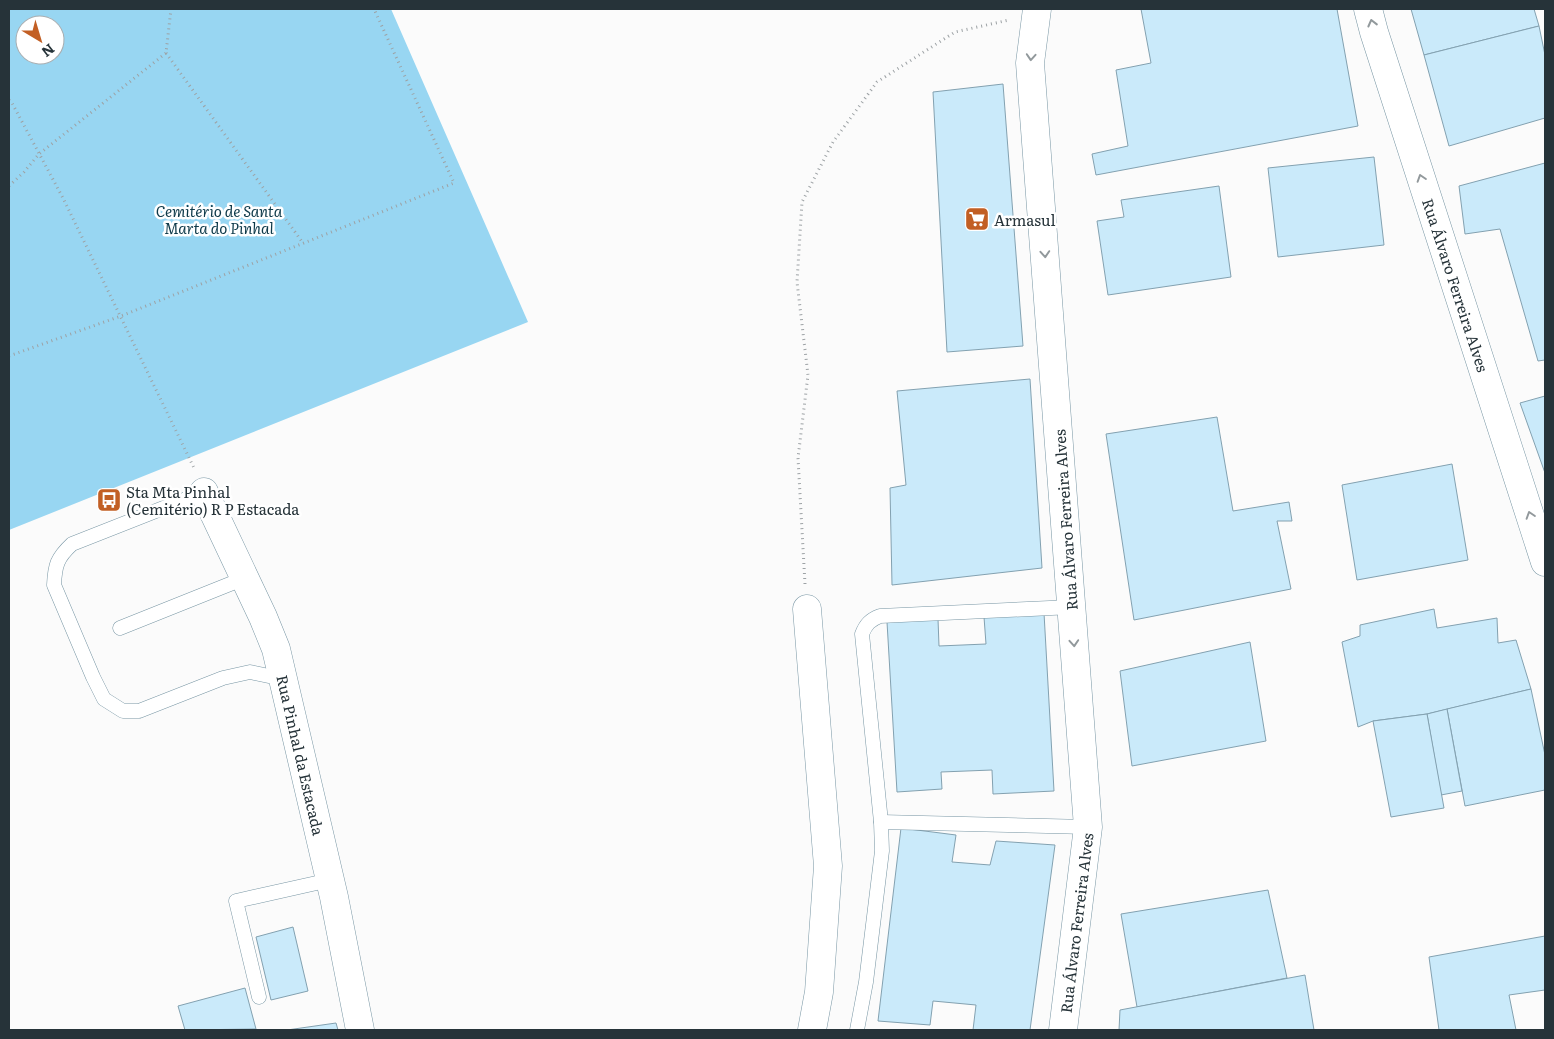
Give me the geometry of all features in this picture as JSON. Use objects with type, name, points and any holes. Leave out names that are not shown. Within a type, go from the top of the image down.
[{"type":"street","name":"Rua Álvaro Ferreira Alves","points":[[1368,9],[1545,562]]},
{"type":"street","name":"Rua Álvaro Ferreira Alves","points":[[1036,12],[1030,63],[1088,827],[1063,1030]]},
{"type":"street","name":"Rua Pinhal da Estacada","points":[[204,492],[276,649],[330,880],[360,1030]]},
{"type":"street","points":[[807,609],[828,866],[819,992],[812,1030]]},
{"type":"lane","points":[[204,492],[72,544],[60,555],[54,569],[54,585],[100,692],[104,699],[123,711],[138,711],[223,678],[250,672],[283,679]]},
{"type":"lane","points":[[120,628],[245,578]]},
{"type":"lane","points":[[857,1030],[867,972],[882,851],[881,822],[862,634],[868,623],[880,616],[1072,607]]},
{"type":"lane","points":[[881,822],[1088,827]]},
{"type":"lane","points":[[259,996],[236,901],[330,880]]},
{"type":"path","points":[[171,9],[166,53],[303,243]]},
{"type":"path","points":[[9,356],[120,316],[454,183],[374,9]]},
{"type":"path","points":[[807,609],[798,458],[808,375],[797,282],[802,202],[833,142],[877,82],[955,32],[1036,12]]},
{"type":"path","points":[[9,186],[39,154],[166,53]]},
{"type":"path","points":[[9,100],[64,200],[204,492]]},
{"type":"green space","name":"Cemitério de Santa Marta do Pinhal","points":[[9,9],[391,9],[528,322],[9,530]]},
{"type":"building","points":[[1141,9],[1337,9],[1358,126],[1096,175],[1092,154],[1128,146],[1116,70],[1151,63]]},
{"type":"building","points":[[1411,9],[1534,9],[1539,26],[1424,55]]},
{"type":"building","points":[[1539,26],[1545,55],[1545,118],[1449,146],[1424,55]]},
{"type":"building","name":"Armasul","points":[[1003,84],[1023,346],[947,352],[933,92]]},
{"type":"building","points":[[1374,157],[1384,245],[1278,257],[1268,168]]},
{"type":"building","points":[[1545,163],[1545,360],[1538,361],[1500,229],[1465,234],[1459,186]]},
{"type":"building","points":[[1219,186],[1231,277],[1108,295],[1097,221],[1124,217],[1121,200]]},
{"type":"building","points":[[1030,379],[1042,568],[892,585],[890,488],[906,485],[897,391]]},
{"type":"building","points":[[1545,396],[1545,473],[1520,403]]},
{"type":"building","points":[[1217,417],[1233,511],[1289,502],[1292,521],[1277,521],[1291,589],[1134,620],[1106,434]]},
{"type":"building","points":[[1452,464],[1468,560],[1357,580],[1342,485]]},
{"type":"building","points":[[1434,609],[1437,628],[1497,618],[1498,643],[1516,640],[1531,689],[1427,714],[1373,721],[1358,727],[1342,642],[1360,636],[1360,625]]},
{"type":"building","points":[[1044,613],[1054,791],[993,794],[992,770],[941,772],[942,789],[897,792],[887,622],[938,619],[939,646],[986,644],[984,617]]},
{"type":"building","points":[[1250,642],[1266,741],[1132,766],[1120,671]]},
{"type":"building","points":[[1531,689],[1545,755],[1545,790],[1465,806],[1447,709]]},
{"type":"building","points":[[1447,709],[1462,791],[1441,795],[1427,714]]},
{"type":"building","points":[[1427,714],[1444,808],[1391,817],[1373,721]]},
{"type":"building","points":[[901,828],[956,835],[952,862],[990,865],[996,841],[1055,845],[1030,1030],[973,1030],[976,1005],[933,1001],[930,1025],[878,1021]]},
{"type":"building","points":[[1268,890],[1287,978],[1137,1007],[1121,914]]},
{"type":"building","points":[[293,927],[308,991],[271,1000],[256,937]]},
{"type":"building","points":[[1545,936],[1545,990],[1509,995],[1516,1030],[1439,1030],[1429,957]]},
{"type":"building","points":[[1305,975],[1314,1030],[1119,1030],[1120,1010]]},
{"type":"building","points":[[245,988],[256,1029],[185,1030],[178,1006]]},
{"type":"building","points":[[336,1023],[338,1030],[287,1030]]},
{"type":"place","name":"Armasul","points":[[977,219]]},
{"type":"place","name":"Sta Mta Pinhal (Cemitério) R P Estacada","points":[[109,500]]}]
